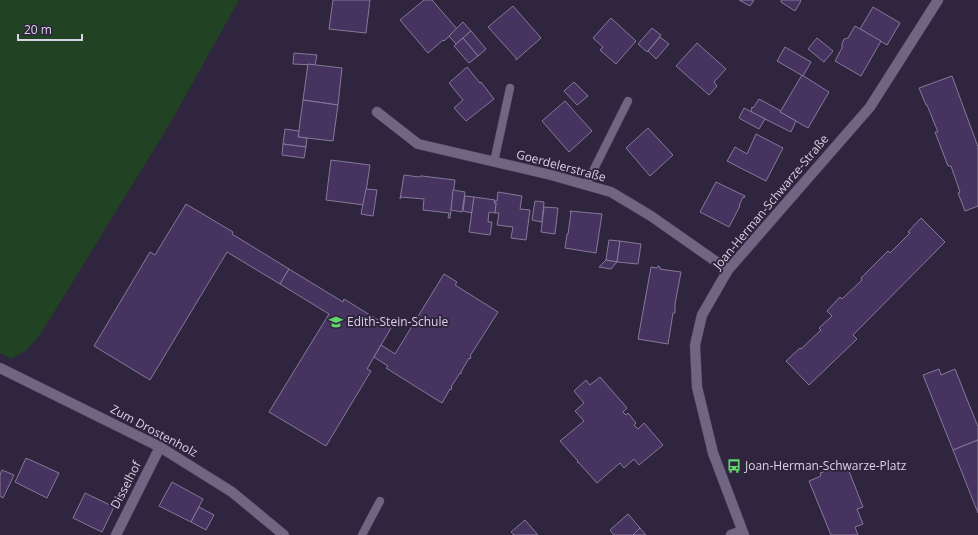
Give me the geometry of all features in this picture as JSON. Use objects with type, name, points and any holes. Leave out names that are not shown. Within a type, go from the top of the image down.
[{"type":"street","name":"Joan-Herman-Schwarze-Straße","points":[[743,533],[713,453],[697,387],[695,345],[702,315],[728,270],[870,107],[934,2]]},
{"type":"street","name":"Goerdelerstraße","points":[[377,112],[418,144],[611,192],[644,212],[728,270]]},
{"type":"street","name":"Zum Drostenholz","points":[[0,368],[160,447],[232,492],[284,535]]},
{"type":"street","name":"Disselhof","points":[[116,535],[160,447]]},
{"type":"street","points":[[731,535],[743,533]]},
{"type":"lane","points":[[494,162],[510,88]]},
{"type":"lane","points":[[586,185],[628,101]]},
{"type":"lane","points":[[362,535],[380,501]]},
{"type":"green space","points":[[0,0],[239,0],[169,125],[40,335],[25,351],[11,359],[0,353]]},
{"type":"building","points":[[333,0],[370,0],[366,33],[329,29]]},
{"type":"building","points":[[424,0],[432,0],[457,29],[428,53],[400,20]]},
{"type":"building","points":[[739,0],[754,0],[750,6]]},
{"type":"building","points":[[781,0],[801,1],[795,11],[781,2]]},
{"type":"building","points":[[513,6],[541,38],[516,60],[516,58],[488,27]]},
{"type":"building","points":[[873,7],[900,23],[887,45],[860,29]]},
{"type":"building","points":[[611,18],[636,41],[616,64],[600,50],[603,47],[593,38]]},
{"type":"building","points":[[463,22],[471,31],[456,44],[449,36]]},
{"type":"building","points":[[855,26],[881,41],[861,76],[835,61],[842,48],[844,39],[848,38]]},
{"type":"building","points":[[652,28],[661,35],[647,52],[638,44]]},
{"type":"building","points":[[471,31],[486,49],[478,56],[463,38]]},
{"type":"building","points":[[660,37],[669,44],[656,59],[648,51]]},
{"type":"building","points":[[463,38],[478,56],[469,63],[454,46]]},
{"type":"building","points":[[817,38],[833,51],[824,62],[808,49]]},
{"type":"building","points":[[697,43],[726,69],[714,82],[717,86],[709,95],[676,66]]},
{"type":"building","points":[[785,47],[811,62],[803,76],[777,61]]},
{"type":"building","points":[[294,53],[317,55],[315,65],[293,64]]},
{"type":"building","points":[[308,64],[342,68],[338,105],[303,100]]},
{"type":"building","points":[[467,67],[494,99],[466,121],[454,108],[463,100],[449,83]]},
{"type":"building","points":[[802,75],[829,92],[808,128],[780,112]]},
{"type":"building","points":[[952,76],[978,147],[978,206],[965,211],[958,193],[960,192],[951,166],[948,166],[935,132],[938,132],[919,88]]},
{"type":"building","points":[[574,82],[588,96],[577,105],[564,91]]},
{"type":"building","points":[[759,99],[796,121],[791,132],[751,112],[752,107],[753,108]]},
{"type":"building","points":[[303,100],[338,105],[333,141],[298,137]]},
{"type":"building","points":[[565,101],[592,131],[569,152],[542,121]]},
{"type":"building","points":[[744,108],[765,119],[759,129],[739,118]]},
{"type":"building","points":[[648,128],[673,155],[650,176],[626,148]]},
{"type":"building","points":[[285,129],[299,131],[298,137],[307,138],[306,147],[283,144]]},
{"type":"building","points":[[756,134],[783,148],[766,181],[727,161],[735,147],[747,154]]},
{"type":"building","points":[[283,144],[306,147],[304,158],[282,155]]},
{"type":"building","points":[[331,160],[370,165],[364,205],[326,200]]},
{"type":"building","points":[[404,175],[455,180],[450,218],[448,218],[449,213],[423,210],[424,199],[401,197],[400,199]]},
{"type":"building","points":[[716,182],[745,196],[744,198],[743,197],[729,227],[700,212]]},
{"type":"building","points":[[366,189],[377,190],[373,216],[361,214]]},
{"type":"building","points":[[453,190],[465,192],[462,212],[451,210]]},
{"type":"building","points":[[498,192],[522,196],[520,209],[530,210],[526,240],[511,238],[513,227],[497,225],[499,213],[495,213],[496,203],[494,203],[494,201],[497,201]]},
{"type":"building","points":[[465,196],[474,197],[472,213],[463,211]]},
{"type":"building","points":[[474,197],[495,200],[495,213],[489,212],[488,222],[492,222],[490,235],[469,232]]},
{"type":"building","points":[[535,201],[544,202],[542,222],[532,220]]},
{"type":"building","points":[[186,204],[233,232],[232,234],[289,269],[280,284],[227,252],[150,380],[94,346],[150,252],[155,255]]},
{"type":"building","points":[[544,207],[558,208],[555,234],[541,232]]},
{"type":"building","points":[[570,211],[602,214],[596,253],[565,248]]},
{"type":"building","points":[[921,218],[945,242],[853,335],[857,339],[809,385],[786,361],[821,330],[819,328],[832,316],[827,311],[840,297],[842,299],[862,280],[861,278],[888,251],[890,253],[910,233],[908,232]]},
{"type":"building","points":[[609,240],[620,241],[617,262],[606,260]]},
{"type":"building","points":[[620,241],[641,244],[638,264],[617,262]]},
{"type":"building","points":[[606,260],[617,262],[611,269],[599,267]]},
{"type":"building","points":[[658,266],[660,269],[681,272],[675,304],[675,313],[673,313],[668,344],[638,339],[651,267],[657,268]]},
{"type":"building","points":[[289,269],[343,302],[344,299],[391,328],[367,369],[371,371],[326,446],[269,412],[329,314],[280,284]]},
{"type":"building","points":[[444,274],[457,282],[455,285],[498,312],[442,403],[386,368],[388,366],[374,357],[381,345],[395,354]]},
{"type":"building","points":[[939,369],[941,375],[955,369],[978,427],[978,440],[953,450],[923,375]]},
{"type":"building","points":[[600,377],[627,408],[623,412],[626,415],[628,413],[636,423],[634,425],[638,429],[644,423],[663,445],[639,465],[634,459],[624,468],[620,463],[597,483],[560,441],[584,421],[575,411],[584,403],[574,391],[586,380],[590,385]]},
{"type":"building","points":[[978,440],[978,513],[953,450]]},
{"type":"building","points":[[26,458],[59,473],[47,498],[15,482]]},
{"type":"building","points":[[847,466],[863,507],[857,509],[863,524],[855,527],[858,535],[831,535],[809,481],[821,476],[820,473],[832,469],[834,471]]},
{"type":"building","points":[[2,470],[14,475],[3,498],[0,496],[0,475]]},
{"type":"building","points":[[172,482],[203,499],[191,522],[159,506]]},
{"type":"building","points":[[85,493],[114,507],[102,532],[73,518]]},
{"type":"building","points":[[199,507],[214,515],[206,530],[191,522]]},
{"type":"building","points":[[628,514],[640,528],[633,535],[614,535],[610,530]]},
{"type":"building","points":[[525,520],[538,535],[514,535],[511,532]]},
{"type":"building","points":[[640,528],[646,535],[633,535]]},
{"type":"place","name":"Edith-Stein-Schule","points":[[336,322]]},
{"type":"place","name":"Joan-Herman-Schwarze-Platz","points":[[734,466]]}]
